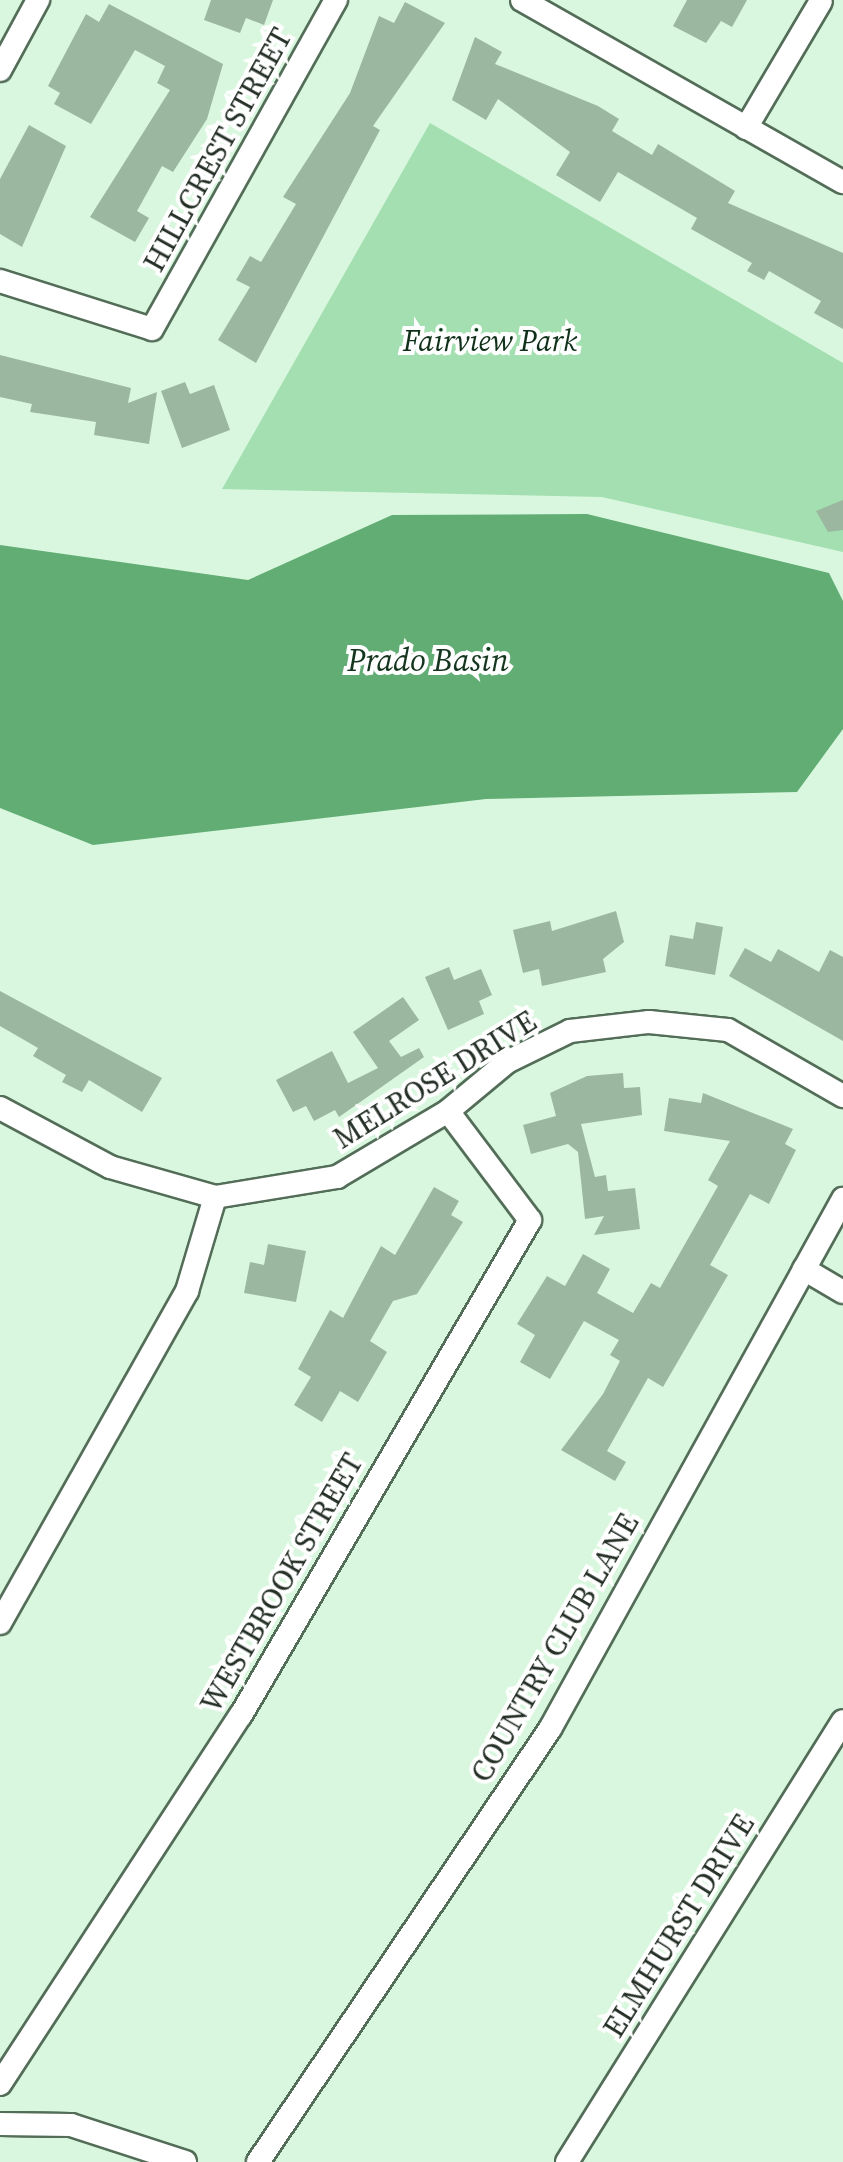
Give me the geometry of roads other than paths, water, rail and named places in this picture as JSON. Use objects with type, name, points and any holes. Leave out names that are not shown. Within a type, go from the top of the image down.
[{"type":"street","points":[[0,70],[38,0]]},
{"type":"street","name":"HILLCREST STREET","points":[[0,281],[152,330],[336,0]]},
{"type":"street","points":[[522,0],[843,182]]},
{"type":"street","points":[[746,128],[820,1]]},
{"type":"street","name":"MELROSE DRIVE","points":[[0,1108],[110,1167],[216,1198],[336,1177],[448,1111],[507,1062],[570,1031],[649,1022],[728,1030],[843,1096]]},
{"type":"street","name":"WESTBROOK STREET","points":[[0,2084],[241,1715],[530,1220],[448,1111]]},
{"type":"street","points":[[0,1623],[187,1291],[216,1198]]},
{"type":"street","name":"COUNTRY CLUB LANE","points":[[258,2162],[550,1729],[843,1198]]},
{"type":"street","points":[[804,1269],[843,1292]]},
{"type":"street","name":"ELMHURST DRIVE","points":[[567,2162],[843,1721]]},
{"type":"street","points":[[0,2124],[71,2125],[185,2162]]},
{"type":"water","name":"Prado Basin","points":[[587,514],[829,573],[843,601],[843,729],[797,792],[486,799],[93,845],[0,808],[0,545],[248,580],[392,515]]},
{"type":"park label","name":"Fairview Park","points":[[490,341]]}]
